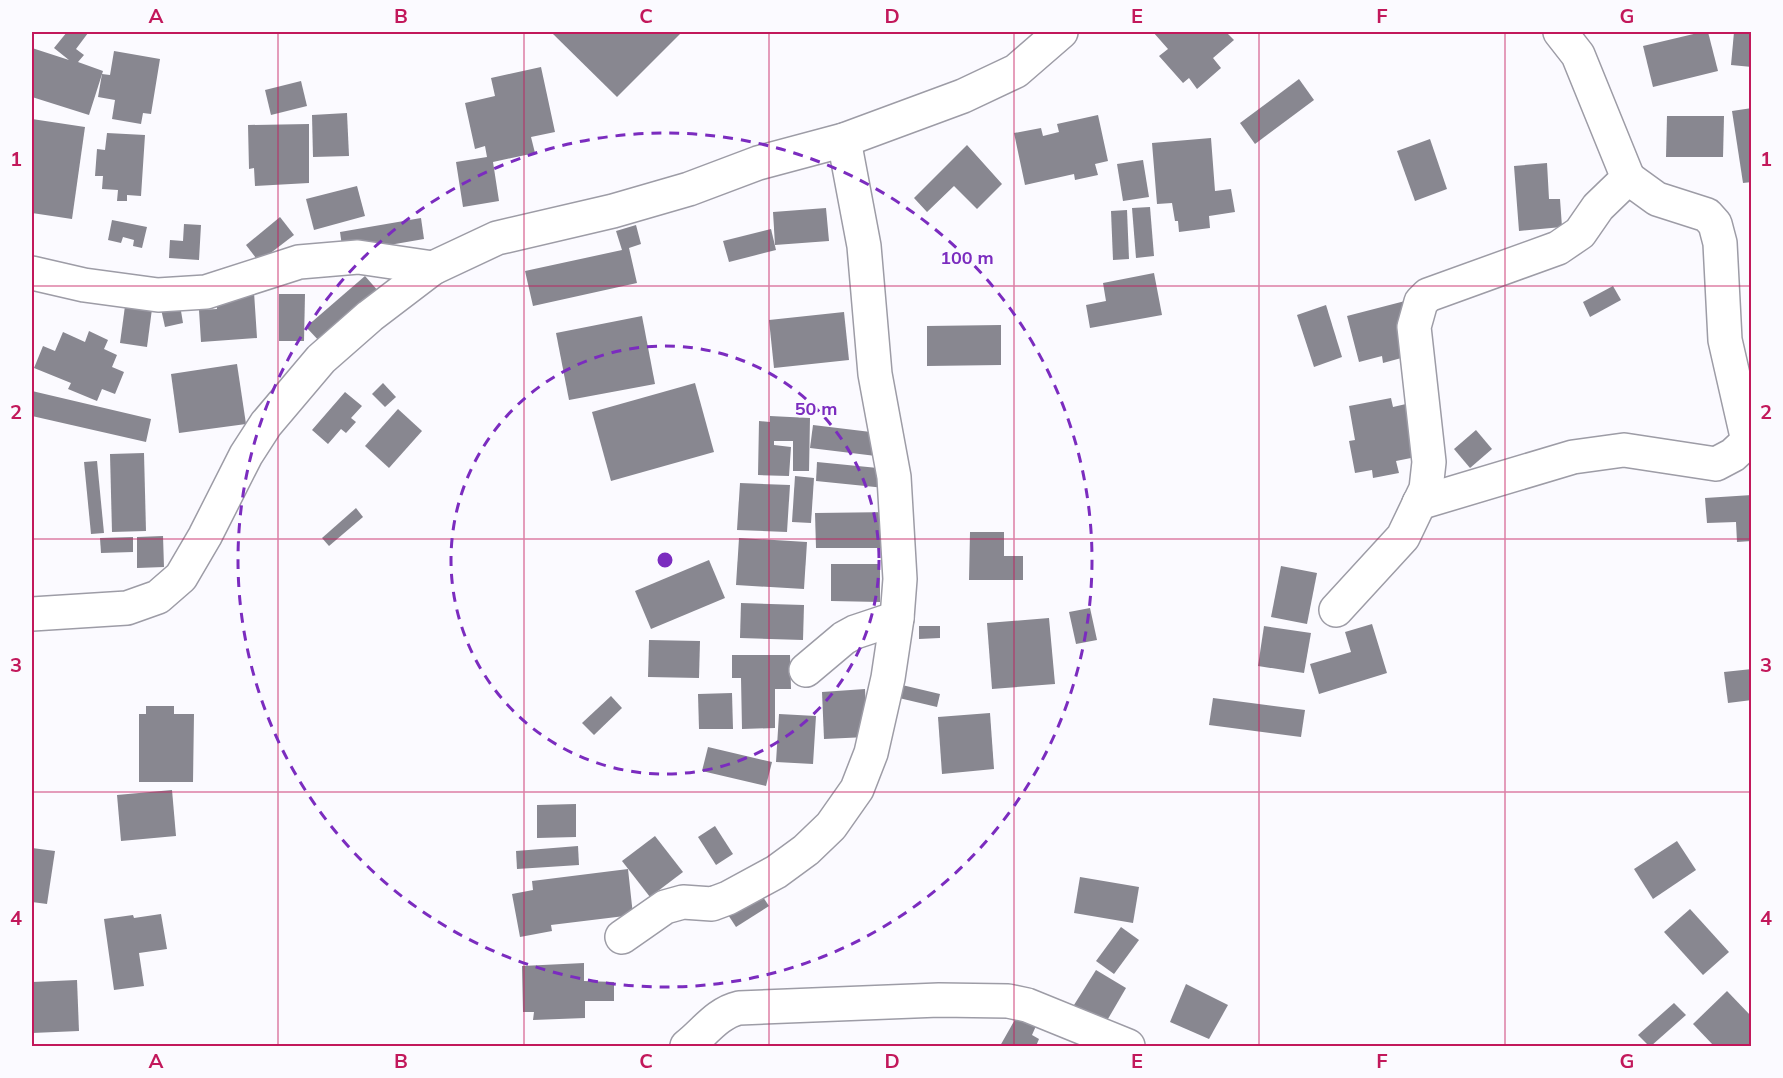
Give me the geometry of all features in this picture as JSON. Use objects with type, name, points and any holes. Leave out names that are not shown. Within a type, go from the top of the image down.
[{"type":"street","points":[[32,614],[127,608],[158,597],[181,577],[205,537],[246,455],[266,424],[321,359],[370,316],[433,268],[497,238],[613,211],[689,189],[758,163],[844,140],[963,96],[1017,71],[1061,32]]},
{"type":"street","points":[[1419,503],[1573,457],[1624,450],[1716,464],[1733,454],[1748,441],[1725,340],[1720,243],[1715,224],[1707,215],[1657,199],[1628,178],[1578,55],[1560,32]]},
{"type":"street","points":[[622,937],[665,907],[683,902],[712,904],[728,898],[776,872],[806,850],[831,826],[857,789],[871,753],[888,678],[900,579],[894,477],[875,374],[864,246],[844,140]]},
{"type":"street","points":[[1336,610],[1402,537],[1426,489],[1429,462],[1413,327],[1420,302],[1428,295],[1558,248],[1580,233],[1598,207],[1628,178]]},
{"type":"street","points":[[32,273],[84,285],[158,295],[206,292],[300,262],[358,256],[433,268]]},
{"type":"street","points":[[806,670],[844,638],[897,618]]},
{"type":"street","points":[[687,1047],[714,1021],[725,1013],[739,1008],[939,1000],[1008,1001],[1027,1005],[1128,1047]]},
{"type":"building","points":[[67,32],[88,33],[76,49],[84,55],[78,62],[103,71],[89,115],[32,97],[32,48],[69,60],[54,48]]},
{"type":"building","points":[[551,32],[682,32],[617,97]]},
{"type":"building","points":[[1153,32],[1226,32],[1234,40],[1213,58],[1221,68],[1197,89],[1189,78],[1183,83],[1159,56],[1168,49]]},
{"type":"building","points":[[1708,32],[1718,71],[1653,87],[1643,46]]},
{"type":"building","points":[[1734,32],[1752,32],[1752,67],[1731,65]]},
{"type":"building","points":[[114,51],[160,59],[151,114],[143,113],[141,124],[112,119],[115,100],[98,97],[102,74],[110,75]]},
{"type":"building","points":[[541,67],[555,132],[531,137],[535,153],[493,162],[499,201],[463,207],[456,162],[487,157],[485,146],[475,149],[465,103],[495,96],[491,78]]},
{"type":"building","points":[[1299,79],[1314,100],[1255,144],[1240,123]]},
{"type":"building","points":[[301,81],[307,106],[271,115],[265,90]]},
{"type":"building","points":[[1752,108],[1752,182],[1743,183],[1732,111]]},
{"type":"building","points":[[347,113],[349,156],[313,157],[312,115]]},
{"type":"building","points":[[1098,115],[1108,161],[1095,164],[1098,175],[1075,180],[1074,174],[1025,185],[1014,133],[1041,128],[1043,136],[1059,132],[1057,124]]},
{"type":"building","points":[[1667,116],[1724,116],[1723,157],[1666,157]]},
{"type":"building","points":[[32,119],[85,127],[72,219],[32,213]]},
{"type":"building","points":[[309,124],[309,183],[255,186],[254,168],[249,169],[248,125]]},
{"type":"building","points":[[107,133],[145,135],[141,196],[127,195],[127,201],[117,201],[118,190],[102,189],[103,176],[95,176],[97,149],[105,150]]},
{"type":"building","points":[[1211,138],[1215,191],[1231,189],[1235,212],[1209,216],[1210,228],[1179,232],[1172,203],[1157,204],[1152,143]]},
{"type":"building","points":[[1430,139],[1447,189],[1415,201],[1397,151]]},
{"type":"building","points":[[967,145],[1002,184],[977,209],[954,186],[927,212],[914,198]]},
{"type":"building","points":[[1143,160],[1149,197],[1123,201],[1117,164]]},
{"type":"building","points":[[1547,163],[1549,199],[1560,199],[1562,227],[1519,231],[1514,166]]},
{"type":"building","points":[[357,186],[365,216],[314,230],[306,199]]},
{"type":"building","points":[[1150,207],[1154,256],[1136,258],[1132,208]]},
{"type":"building","points":[[826,208],[829,241],[775,245],[773,212]]},
{"type":"building","points":[[1127,210],[1129,259],[1113,260],[1111,211]]},
{"type":"building","points":[[280,217],[294,235],[259,262],[246,245]]},
{"type":"building","points":[[421,218],[424,239],[343,253],[340,232]]},
{"type":"building","points":[[112,220],[147,227],[142,248],[133,246],[134,240],[123,237],[121,243],[108,240]]},
{"type":"building","points":[[184,224],[201,225],[199,260],[169,258],[170,240],[183,241]]},
{"type":"building","points":[[636,225],[641,244],[629,248],[637,283],[533,306],[525,271],[622,250],[616,231]]},
{"type":"building","points":[[771,229],[776,250],[729,262],[723,241]]},
{"type":"building","points":[[1154,273],[1162,315],[1090,328],[1086,305],[1106,301],[1103,283]]},
{"type":"building","points":[[365,276],[379,292],[321,343],[306,327]]},
{"type":"building","points":[[1613,286],[1621,300],[1590,317],[1583,302]]},
{"type":"building","points":[[254,292],[257,338],[201,342],[199,310],[217,309],[216,296]]},
{"type":"building","points":[[279,294],[305,294],[304,341],[279,341]]},
{"type":"building","points":[[1405,301],[1405,357],[1383,363],[1382,356],[1359,362],[1347,316]]},
{"type":"building","points":[[180,305],[183,323],[165,327],[161,309]]},
{"type":"building","points":[[1326,305],[1342,357],[1314,367],[1297,315]]},
{"type":"building","points":[[125,306],[152,309],[147,347],[120,343]]},
{"type":"building","points":[[844,312],[849,360],[774,368],[769,320]]},
{"type":"building","points":[[642,316],[655,384],[569,400],[556,333]]},
{"type":"building","points":[[1001,325],[1001,365],[927,366],[927,326]]},
{"type":"building","points":[[89,331],[108,340],[104,349],[117,355],[112,367],[124,372],[115,394],[102,389],[97,401],[68,389],[71,383],[34,368],[43,346],[55,351],[63,332],[85,342]]},
{"type":"building","points":[[237,364],[246,424],[179,433],[171,374]]},
{"type":"building","points":[[383,383],[396,397],[385,407],[372,394]]},
{"type":"building","points":[[695,383],[714,452],[611,481],[592,412]]},
{"type":"building","points":[[32,391],[151,419],[146,442],[32,416]]},
{"type":"building","points":[[345,392],[362,406],[351,418],[356,422],[346,433],[341,429],[328,444],[312,430]]},
{"type":"building","points":[[1391,398],[1393,407],[1406,404],[1416,457],[1396,461],[1399,473],[1373,478],[1372,470],[1355,473],[1349,441],[1355,440],[1349,406]]},
{"type":"building","points":[[398,409],[422,431],[389,468],[365,446]]},
{"type":"building","points":[[770,416],[810,418],[809,471],[793,471],[793,441],[774,441],[774,445],[791,447],[789,476],[758,475],[759,421],[770,422]]},
{"type":"building","points":[[813,425],[879,433],[876,456],[810,448]]},
{"type":"building","points":[[1476,430],[1492,449],[1470,468],[1454,449]]},
{"type":"building","points":[[144,453],[146,531],[112,532],[110,454]]},
{"type":"building","points":[[97,461],[104,533],[91,534],[84,462]]},
{"type":"building","points":[[817,462],[888,469],[885,488],[816,481]]},
{"type":"building","points":[[795,476],[814,478],[811,523],[792,522]]},
{"type":"building","points":[[740,483],[790,485],[787,532],[737,530]]},
{"type":"building","points":[[1752,495],[1752,541],[1737,542],[1736,522],[1707,523],[1705,498]]},
{"type":"building","points":[[356,508],[363,517],[329,546],[322,538]]},
{"type":"building","points":[[893,512],[893,548],[816,548],[815,513]]},
{"type":"building","points":[[970,532],[1004,532],[1004,556],[1023,556],[1023,580],[969,580]]},
{"type":"building","points":[[163,536],[164,567],[137,568],[137,537]]},
{"type":"building","points":[[133,537],[133,552],[101,553],[100,538]]},
{"type":"building","points":[[739,538],[807,542],[804,589],[736,585]]},
{"type":"building","points":[[709,560],[725,598],[651,629],[635,591]]},
{"type":"building","points":[[831,564],[880,564],[880,602],[831,601]]},
{"type":"building","points":[[1281,566],[1317,573],[1307,624],[1271,617]]},
{"type":"building","points":[[741,603],[804,605],[803,640],[740,638]]},
{"type":"building","points":[[1090,608],[1097,640],[1076,644],[1069,612]]},
{"type":"building","points":[[1049,618],[1055,684],[992,689],[987,623]]},
{"type":"building","points":[[1372,624],[1387,673],[1319,694],[1310,664],[1351,652],[1345,632]]},
{"type":"building","points":[[919,626],[940,626],[940,638],[919,639]]},
{"type":"building","points":[[1264,626],[1311,633],[1304,673],[1258,666]]},
{"type":"building","points":[[649,640],[700,641],[699,678],[648,677]]},
{"type":"building","points":[[732,655],[790,655],[791,689],[775,689],[775,728],[742,729],[741,678],[732,678]]},
{"type":"building","points":[[1752,669],[1752,700],[1728,703],[1724,672]]},
{"type":"building","points":[[902,685],[940,694],[937,707],[899,698]]},
{"type":"building","points":[[865,689],[867,737],[824,739],[822,692]]},
{"type":"building","points":[[732,693],[733,729],[699,729],[698,694]]},
{"type":"building","points":[[611,696],[622,708],[594,735],[582,723]]},
{"type":"building","points":[[1213,698],[1305,710],[1301,737],[1209,725]]},
{"type":"building","points":[[146,706],[174,706],[174,714],[194,714],[193,782],[139,782],[139,714],[146,714]]},
{"type":"building","points":[[990,713],[994,769],[942,774],[938,717]]},
{"type":"building","points":[[779,714],[816,716],[813,764],[776,762]]},
{"type":"building","points":[[708,747],[772,762],[766,786],[702,771]]},
{"type":"building","points":[[172,790],[176,836],[121,841],[117,795]]},
{"type":"building","points":[[576,804],[576,837],[537,838],[537,805]]},
{"type":"building","points":[[715,826],[733,854],[716,865],[698,837]]},
{"type":"building","points":[[655,836],[683,872],[650,897],[622,861]]},
{"type":"building","points":[[1677,841],[1696,870],[1653,899],[1634,869]]},
{"type":"building","points":[[578,846],[579,865],[517,869],[516,851]]},
{"type":"building","points":[[32,848],[55,851],[47,904],[32,902]]},
{"type":"building","points":[[628,869],[633,915],[551,925],[552,931],[520,937],[512,894],[533,890],[532,881]]},
{"type":"building","points":[[747,873],[769,906],[736,927],[715,895]]},
{"type":"building","points":[[1080,877],[1139,887],[1133,923],[1074,913]]},
{"type":"building","points":[[1690,909],[1729,952],[1703,975],[1664,932]]},
{"type":"building","points":[[161,914],[167,949],[139,953],[144,986],[114,990],[104,919]]},
{"type":"building","points":[[1121,927],[1139,940],[1114,974],[1096,961]]},
{"type":"building","points":[[584,963],[584,981],[614,982],[614,1001],[585,1001],[585,1018],[533,1020],[534,1012],[523,1012],[522,966]]},
{"type":"building","points":[[1096,970],[1126,988],[1105,1024],[1074,1005]]},
{"type":"building","points":[[77,980],[79,1031],[32,1033],[32,982]]},
{"type":"building","points":[[1186,984],[1228,1005],[1209,1039],[1170,1022]]},
{"type":"building","points":[[1727,991],[1752,1017],[1752,1046],[1714,1046],[1693,1024]]},
{"type":"building","points":[[1674,1003],[1686,1015],[1649,1046],[1638,1035]]},
{"type":"building","points":[[1017,1016],[1036,1026],[1032,1035],[1039,1039],[1036,1046],[1000,1046]]}]
